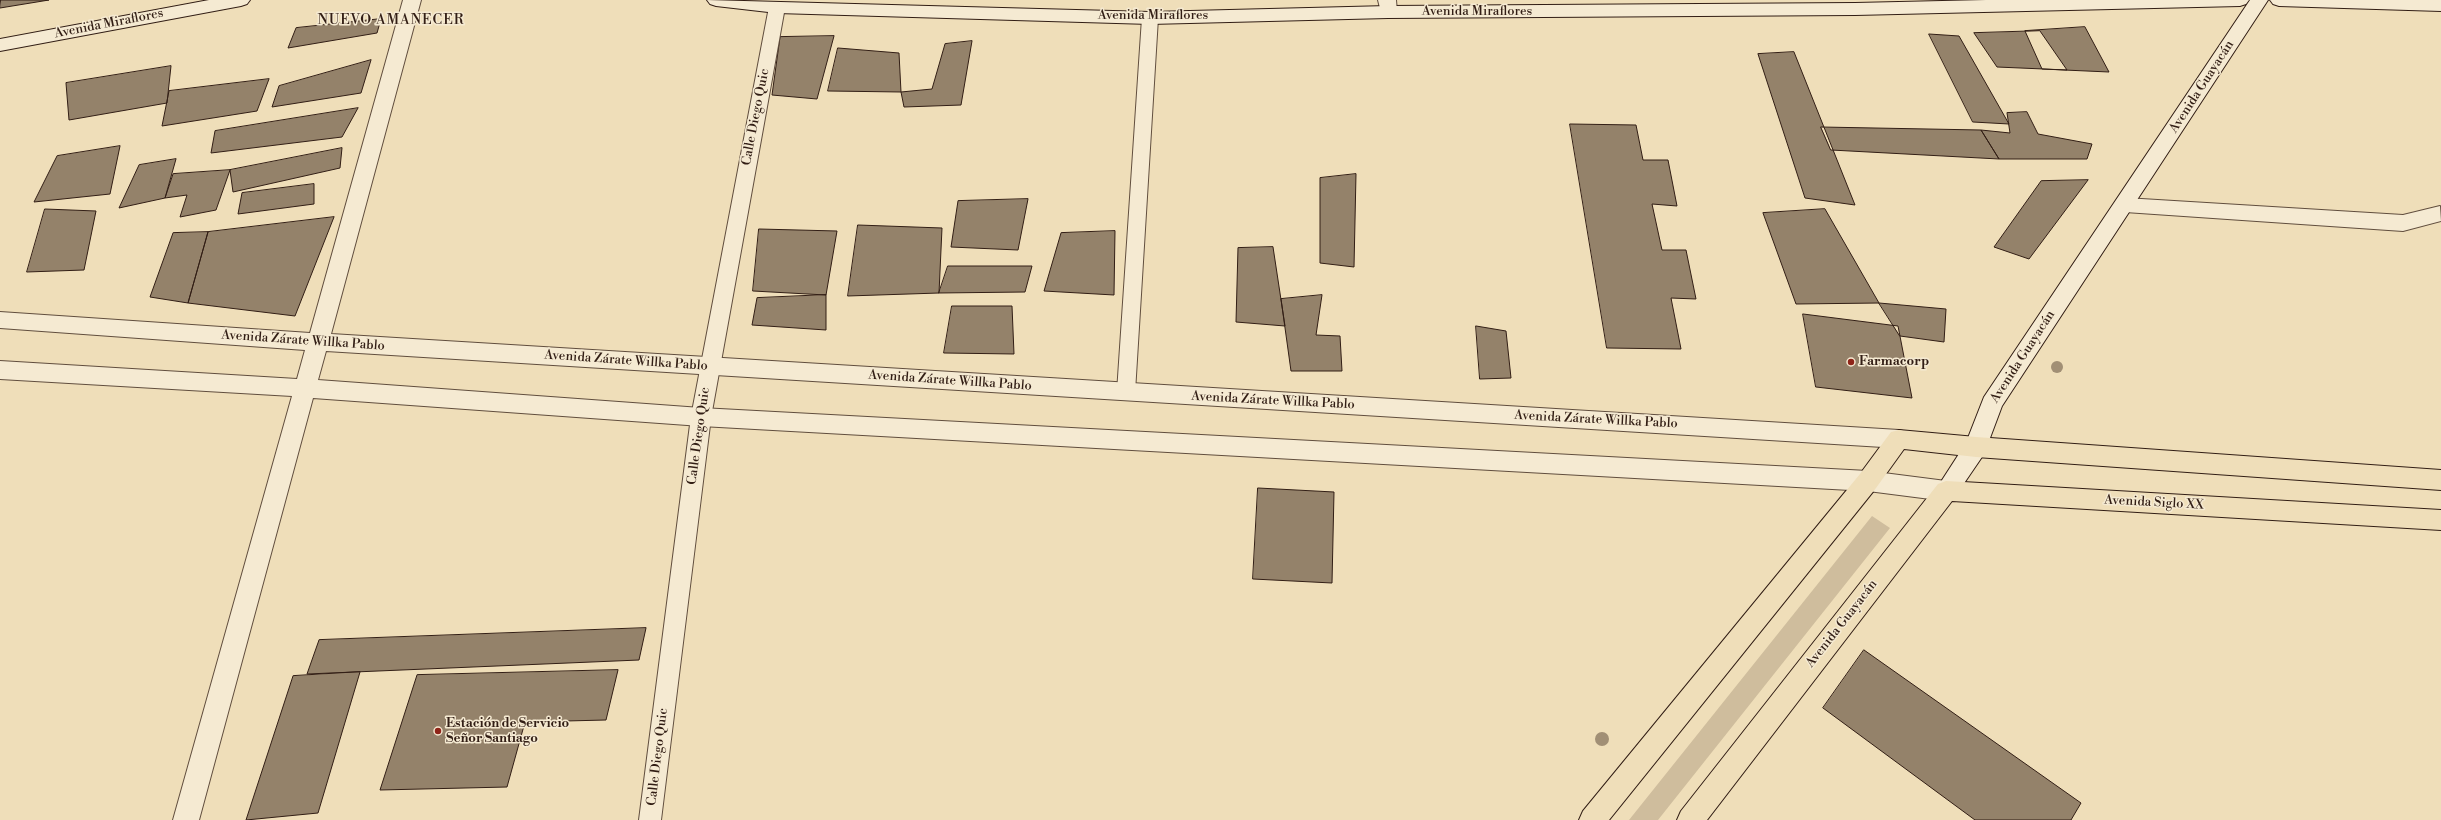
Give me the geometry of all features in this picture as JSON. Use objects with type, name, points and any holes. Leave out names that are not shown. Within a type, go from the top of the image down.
[{"type":"highway","points":[[1592,820],[1868,481],[1899,439],[1976,447],[2441,480]]},
{"type":"highway","name":"Avenida Siglo XX","points":[[1946,491],[2441,520]]},
{"type":"highway","name":"Avenida Guayacán","points":[[1690,820],[1946,491]]},
{"type":"street","name":"Avenida Miraflores","points":[[0,45],[241,0]]},
{"type":"street","points":[[186,820],[412,0]]},
{"type":"street","name":"Avenida Miraflores","points":[[716,0],[776,7],[1001,15],[1150,18],[1387,6],[1853,5],[2240,0]]},
{"type":"street","name":"Avenida Guayacán","points":[[1946,491],[1976,447],[1992,403],[2125,205],[2259,0]]},
{"type":"street","points":[[2279,0],[2441,5]]},
{"type":"street","points":[[2125,205],[2403,223],[2440,214]]},
{"type":"street","name":"Avenida Zárate Willka Pablo","points":[[0,320],[318,342],[1899,439]]},
{"type":"street","points":[[0,370],[304,388],[701,417],[1868,481]]},
{"type":"street","name":"Avenida Siglo XX","points":[[1868,481],[1946,491]]},
{"type":"lane","name":"Calle Diego Quic","points":[[650,820],[701,417],[776,7]]},
{"type":"lane","points":[[1126,392],[1150,18]]},
{"type":"shaded area","points":[[1872,516],[1890,528],[1658,820],[1629,820]]},
{"type":"building","points":[[1,0],[49,0],[0,8]]},
{"type":"building","points":[[381,19],[377,33],[288,48],[296,28]]},
{"type":"building","points":[[2085,27],[2109,72],[2042,69],[2025,31]]},
{"type":"building","points":[[2040,31],[2067,70],[1997,67],[1974,33]]},
{"type":"building","points":[[1929,34],[1959,36],[2009,124],[1973,122]]},
{"type":"building","points":[[834,36],[817,99],[772,95],[780,37]]},
{"type":"building","points":[[972,41],[961,105],[904,107],[901,92],[932,89],[945,44]]},
{"type":"building","points":[[838,48],[899,53],[901,92],[828,91]]},
{"type":"building","points":[[1794,52],[1855,205],[1805,198],[1758,54]]},
{"type":"building","points":[[371,60],[361,93],[272,107],[279,86]]},
{"type":"building","points":[[171,66],[167,103],[69,120],[66,83]]},
{"type":"building","points":[[269,79],[257,111],[162,126],[169,91]]},
{"type":"building","points":[[358,108],[342,137],[211,153],[215,131]]},
{"type":"building","points":[[2027,112],[2038,134],[2092,144],[2087,159],[1999,159],[1981,130],[2010,133],[2007,113]]},
{"type":"building","points":[[1570,124],[1636,125],[1643,160],[1668,160],[1677,206],[1652,204],[1662,250],[1686,250],[1696,299],[1671,298],[1681,349],[1607,348]]},
{"type":"building","points":[[1821,127],[1981,130],[1999,159],[1831,150]]},
{"type":"building","points":[[120,146],[110,194],[34,202],[57,156]]},
{"type":"building","points":[[342,148],[340,168],[233,192],[230,170]]},
{"type":"building","points":[[176,159],[165,198],[119,208],[139,165]]},
{"type":"building","points":[[230,170],[216,210],[180,217],[187,195],[165,198],[173,174]]},
{"type":"building","points":[[1356,174],[1354,267],[1320,263],[1320,178]]},
{"type":"building","points":[[2088,180],[2029,259],[1994,247],[2041,181]]},
{"type":"building","points":[[314,184],[314,204],[238,214],[242,193]]},
{"type":"building","points":[[1028,199],[1018,250],[951,247],[958,201]]},
{"type":"building","points":[[45,209],[96,211],[84,270],[27,272]]},
{"type":"building","points":[[1825,209],[1879,303],[1796,304],[1763,213]]},
{"type":"building","points":[[334,217],[295,316],[188,303],[208,232]]},
{"type":"building","points":[[858,225],[942,228],[939,293],[848,296]]},
{"type":"building","points":[[759,229],[837,231],[826,295],[753,291]]},
{"type":"building","points":[[1115,231],[1114,295],[1044,291],[1061,233]]},
{"type":"building","points":[[208,232],[188,303],[150,297],[173,233]]},
{"type":"building","points":[[1273,247],[1285,326],[1236,322],[1238,248]]},
{"type":"building","points":[[948,266],[1032,266],[1025,292],[939,293]]},
{"type":"building","points":[[826,295],[826,330],[752,325],[757,298]]},
{"type":"building","points":[[1322,295],[1316,335],[1340,336],[1342,371],[1291,371],[1281,299]]},
{"type":"building","points":[[1879,303],[1946,309],[1944,342],[1900,336]]},
{"type":"building","points":[[952,306],[1012,306],[1014,354],[944,353]]},
{"type":"building","points":[[1803,314],[1898,326],[1912,398],[1816,387]]},
{"type":"building","points":[[1476,326],[1506,331],[1511,378],[1480,379]]},
{"type":"building","points":[[1258,488],[1334,492],[1332,583],[1253,579]]},
{"type":"building","points":[[646,628],[639,660],[307,674],[319,640]]},
{"type":"building","points":[[1864,650],[2081,803],[2071,820],[1975,820],[1823,708]]},
{"type":"building","points":[[618,670],[606,720],[525,722],[507,787],[380,790],[417,675]]},
{"type":"building","points":[[360,672],[318,813],[246,820],[293,676]]},
{"type":"place","name":"Farmacorp","points":[[1851,362]]},
{"type":"place","name":"Estación de Servicio Señor Santiago","points":[[438,731]]},
{"type":"district","name":"NUEVO AMANECER","points":[[391,21]]}]
